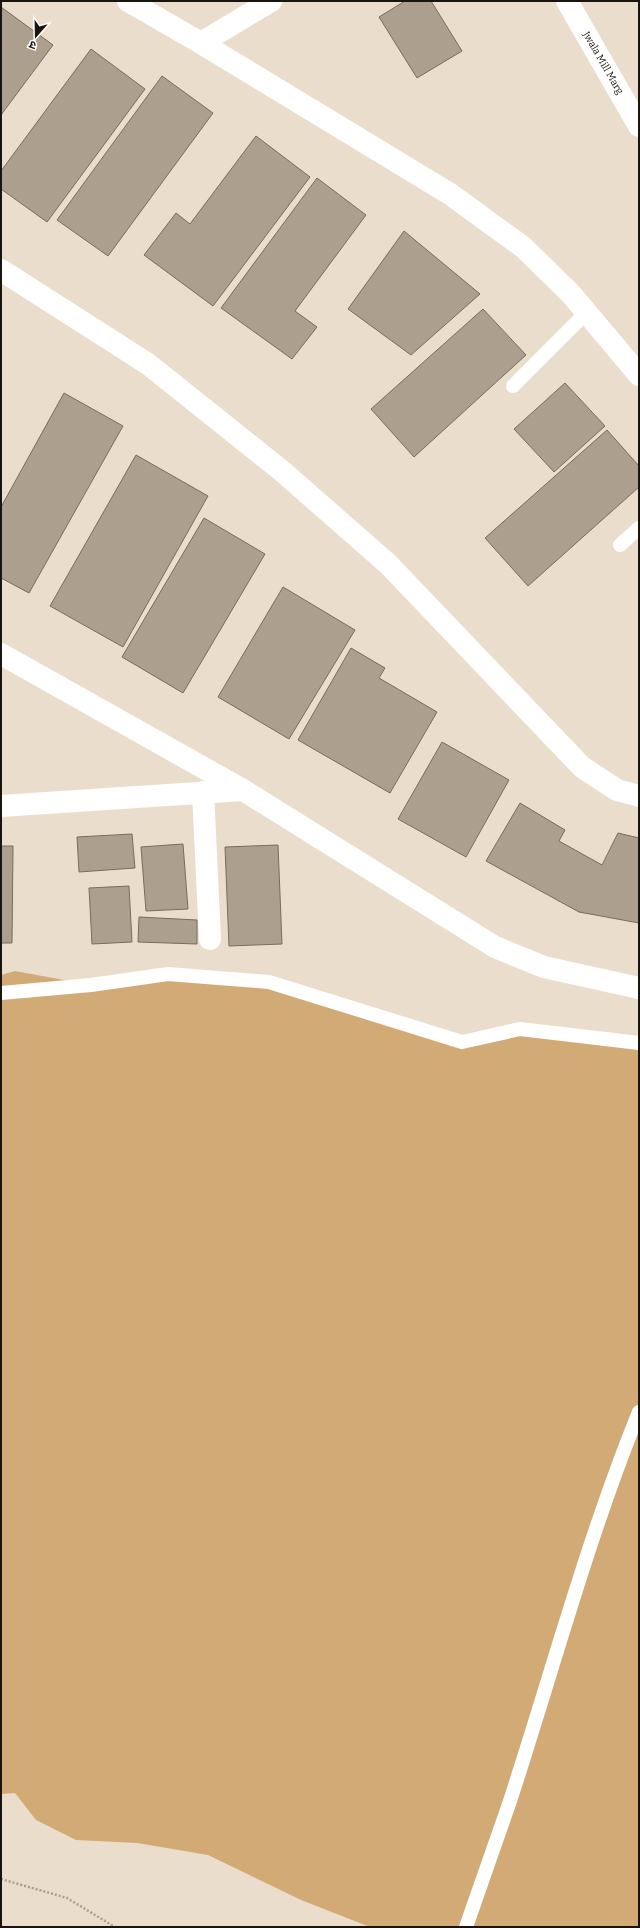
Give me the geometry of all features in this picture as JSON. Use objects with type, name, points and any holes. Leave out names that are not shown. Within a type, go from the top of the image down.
[{"type":"street","points":[[128,1],[201,43],[450,194],[523,247],[572,294],[639,375]]},
{"type":"street","points":[[201,43],[271,1]]},
{"type":"street","name":"Jwala Mill Marg","points":[[567,1],[639,126]]},
{"type":"street","points":[[1,270],[148,364],[282,471],[388,564],[582,766],[617,790],[639,796]]},
{"type":"street","points":[[1,654],[243,790],[495,946],[544,967],[639,988]]},
{"type":"street","points":[[1,806],[243,790]]},
{"type":"street","points":[[203,792],[210,939]]},
{"type":"lane","points":[[513,386],[586,312]]},
{"type":"lane","points":[[620,545],[639,528]]},
{"type":"lane","points":[[1,992],[91,984],[168,974],[269,982],[462,1042],[520,1030],[639,1043]]},
{"type":"lane","points":[[466,1927],[509,1804],[560,1640],[618,1464],[639,1412]]},
{"type":"path","points":[[1,1879],[67,1898],[115,1927]]},
{"type":"shaded area","points":[[15,971],[91,985],[168,974],[269,982],[462,1042],[520,1029],[639,1043],[639,1927],[370,1927],[301,1900],[208,1855],[137,1843],[76,1840],[36,1820],[15,1793],[1,1794],[1,975]]},
{"type":"building","points":[[405,1],[431,1],[462,51],[417,78],[379,17]]},
{"type":"building","points":[[1,7],[53,45],[1,115]]},
{"type":"building","points":[[91,49],[145,89],[47,222],[1,189],[1,171]]},
{"type":"building","points":[[162,76],[213,113],[108,256],[57,220]]},
{"type":"building","points":[[256,136],[310,177],[213,306],[144,255],[176,213],[190,224]]},
{"type":"building","points":[[317,178],[366,215],[295,311],[317,327],[292,359],[221,308]]},
{"type":"building","points":[[404,231],[480,294],[411,355],[348,309]]},
{"type":"building","points":[[483,309],[526,355],[414,457],[371,409]]},
{"type":"building","points":[[565,383],[605,426],[554,472],[514,429]]},
{"type":"building","points":[[64,393],[123,426],[29,593],[1,578],[1,507]]},
{"type":"building","points":[[607,430],[639,466],[639,487],[528,586],[485,538]]},
{"type":"building","points":[[136,455],[208,496],[123,647],[50,606]]},
{"type":"building","points":[[204,518],[265,554],[183,693],[122,657]]},
{"type":"building","points":[[283,587],[355,630],[289,739],[218,697]]},
{"type":"building","points":[[351,648],[385,668],[379,678],[437,712],[390,793],[298,740]]},
{"type":"building","points":[[442,742],[509,780],[466,857],[398,819]]},
{"type":"building","points":[[520,803],[565,830],[559,841],[602,865],[618,833],[639,838],[639,923],[579,912],[486,861]]},
{"type":"building","points":[[132,834],[135,868],[79,872],[77,837]]},
{"type":"building","points":[[183,844],[188,909],[146,911],[141,847]]},
{"type":"building","points":[[278,845],[282,944],[229,946],[225,847]]},
{"type":"building","points":[[1,846],[13,846],[12,943],[1,943]]},
{"type":"building","points":[[129,886],[132,942],[92,944],[89,888]]},
{"type":"building","points":[[139,917],[197,920],[197,944],[138,942]]}]
